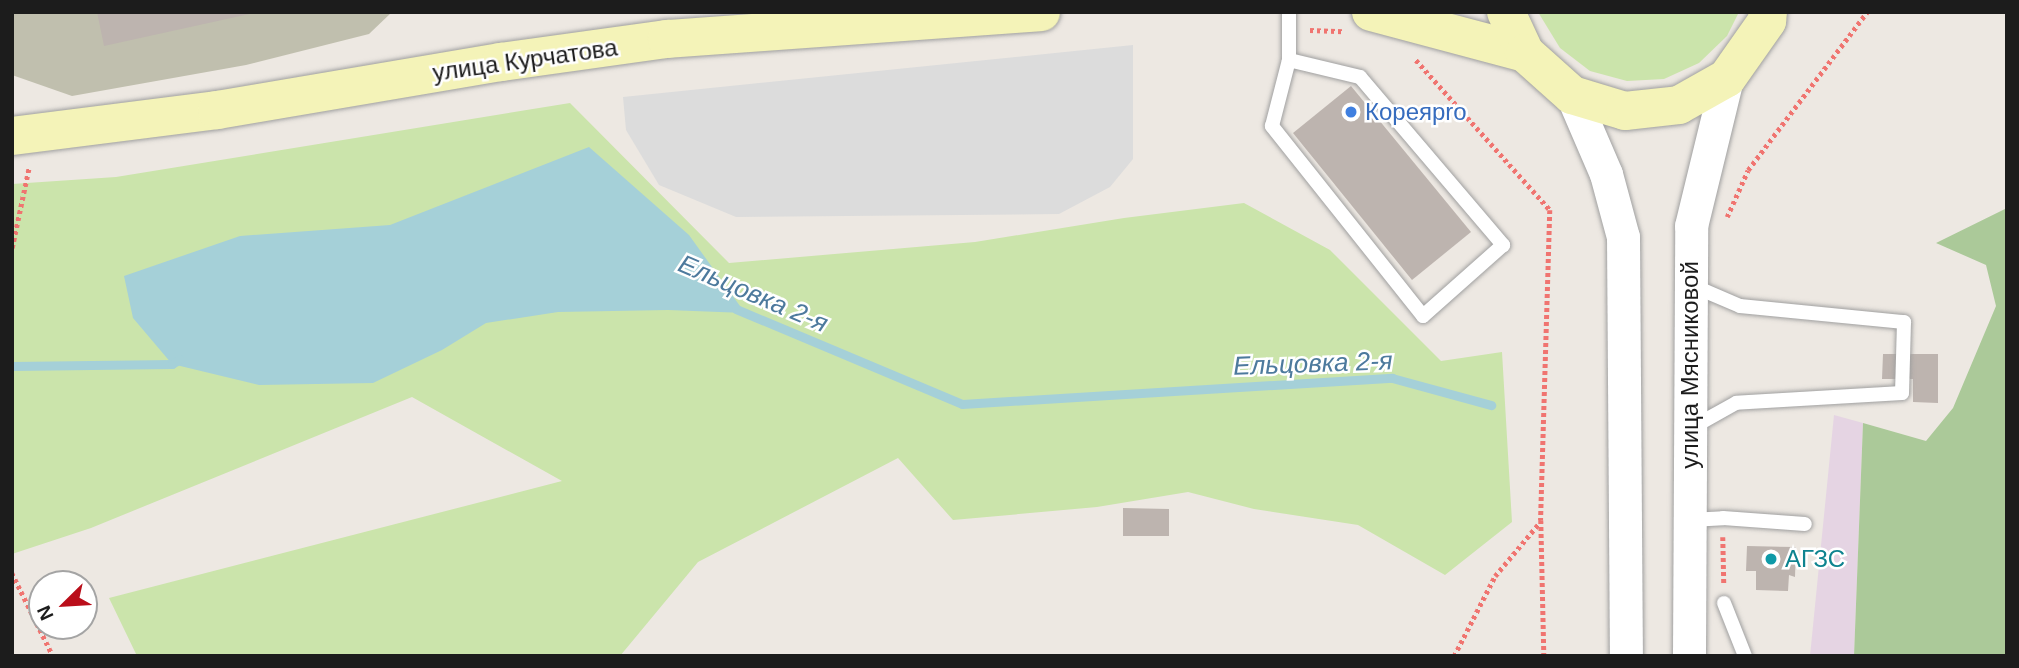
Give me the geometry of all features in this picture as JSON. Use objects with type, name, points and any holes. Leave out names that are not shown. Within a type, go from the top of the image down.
[{"type":"main road","name":"улица Курчатова","points":[[24,134],[217,110],[501,62],[715,30],[1041,12]]},
{"type":"main road","points":[[1506,12],[1525,53],[1572,94],[1625,111],[1679,105],[1727,78],[1770,15]]},
{"type":"main road","points":[[1358,21],[1525,53]]},
{"type":"street","name":"улица Мясниковой","points":[[1689,656],[1691,226],[1727,78]]},
{"type":"street","points":[[1572,94],[1606,174],[1623,237],[1626,656]]},
{"type":"lane","points":[[1289,12],[1292,30],[1289,60],[1272,125],[1423,316],[1503,245],[1360,78],[1289,60]]},
{"type":"lane","points":[[1690,429],[1736,403],[1902,393],[1904,322],[1740,306],[1691,285]]},
{"type":"lane","points":[[1690,520],[1723,519],[1805,524]]},
{"type":"lane","points":[[1724,603],[1745,656]]},
{"type":"path","points":[[1292,30],[1358,21]]},
{"type":"path","points":[[1409,52],[1550,210],[1541,520],[1544,656]]},
{"type":"path","points":[[12,248],[24,134]]},
{"type":"path","points":[[1454,656],[1495,576],[1541,520]]},
{"type":"path","points":[[12,573],[53,656]]},
{"type":"shaded area","points":[[12,12],[392,12],[369,34],[246,65],[72,96],[12,75]]},
{"type":"shaded area","points":[[1133,45],[1133,159],[1110,187],[1059,214],[736,217],[659,185],[626,130],[623,97]]},
{"type":"shaded area","points":[[1834,415],[1863,423],[1854,656],[1810,656]]},
{"type":"green space","points":[[1538,12],[1739,12],[1727,36],[1699,63],[1664,79],[1627,81],[1590,71],[1560,48]]},
{"type":"green space","points":[[570,103],[729,263],[975,242],[1124,218],[1244,203],[1330,250],[1441,361],[1502,352],[1512,522],[1445,575],[1358,525],[1254,509],[1188,492],[1097,507],[953,520],[898,458],[698,562],[620,656],[137,656],[109,598],[562,481],[412,397],[91,528],[12,554],[12,184],[116,177]]},
{"type":"green space","points":[[2007,208],[2007,656],[1854,656],[1863,423],[1926,441],[1953,408],[1996,306],[1986,265],[1936,243]]},
{"type":"water","points":[[589,147],[689,235],[745,313],[668,310],[558,312],[486,323],[442,350],[373,383],[259,385],[172,364],[133,318],[124,276],[240,236],[390,225]]},
{"type":"building","points":[[97,12],[254,12],[254,13],[104,46]]},
{"type":"building","points":[[1351,86],[1471,232],[1412,280],[1293,133]]},
{"type":"building","points":[[1883,354],[1938,354],[1938,403],[1913,402],[1913,379],[1882,379]]},
{"type":"building","points":[[1123,508],[1169,509],[1169,536],[1123,536]]},
{"type":"building","name":"АГЗС","points":[[1747,546],[1796,547],[1795,577],[1789,575],[1788,591],[1756,590],[1756,571],[1746,571]]},
{"type":"waterway","name":"Ельцовка 2-я","points":[[736,309],[962,404],[1392,378],[1491,405]]},
{"type":"waterway","name":"Ельцовка 2-я","points":[[12,366],[172,364],[180,359]]},
{"type":"place","name":"Кореяpro","points":[[1351,112]]},
{"type":"place","name":"АГЗС","points":[[1771,559]]}]
